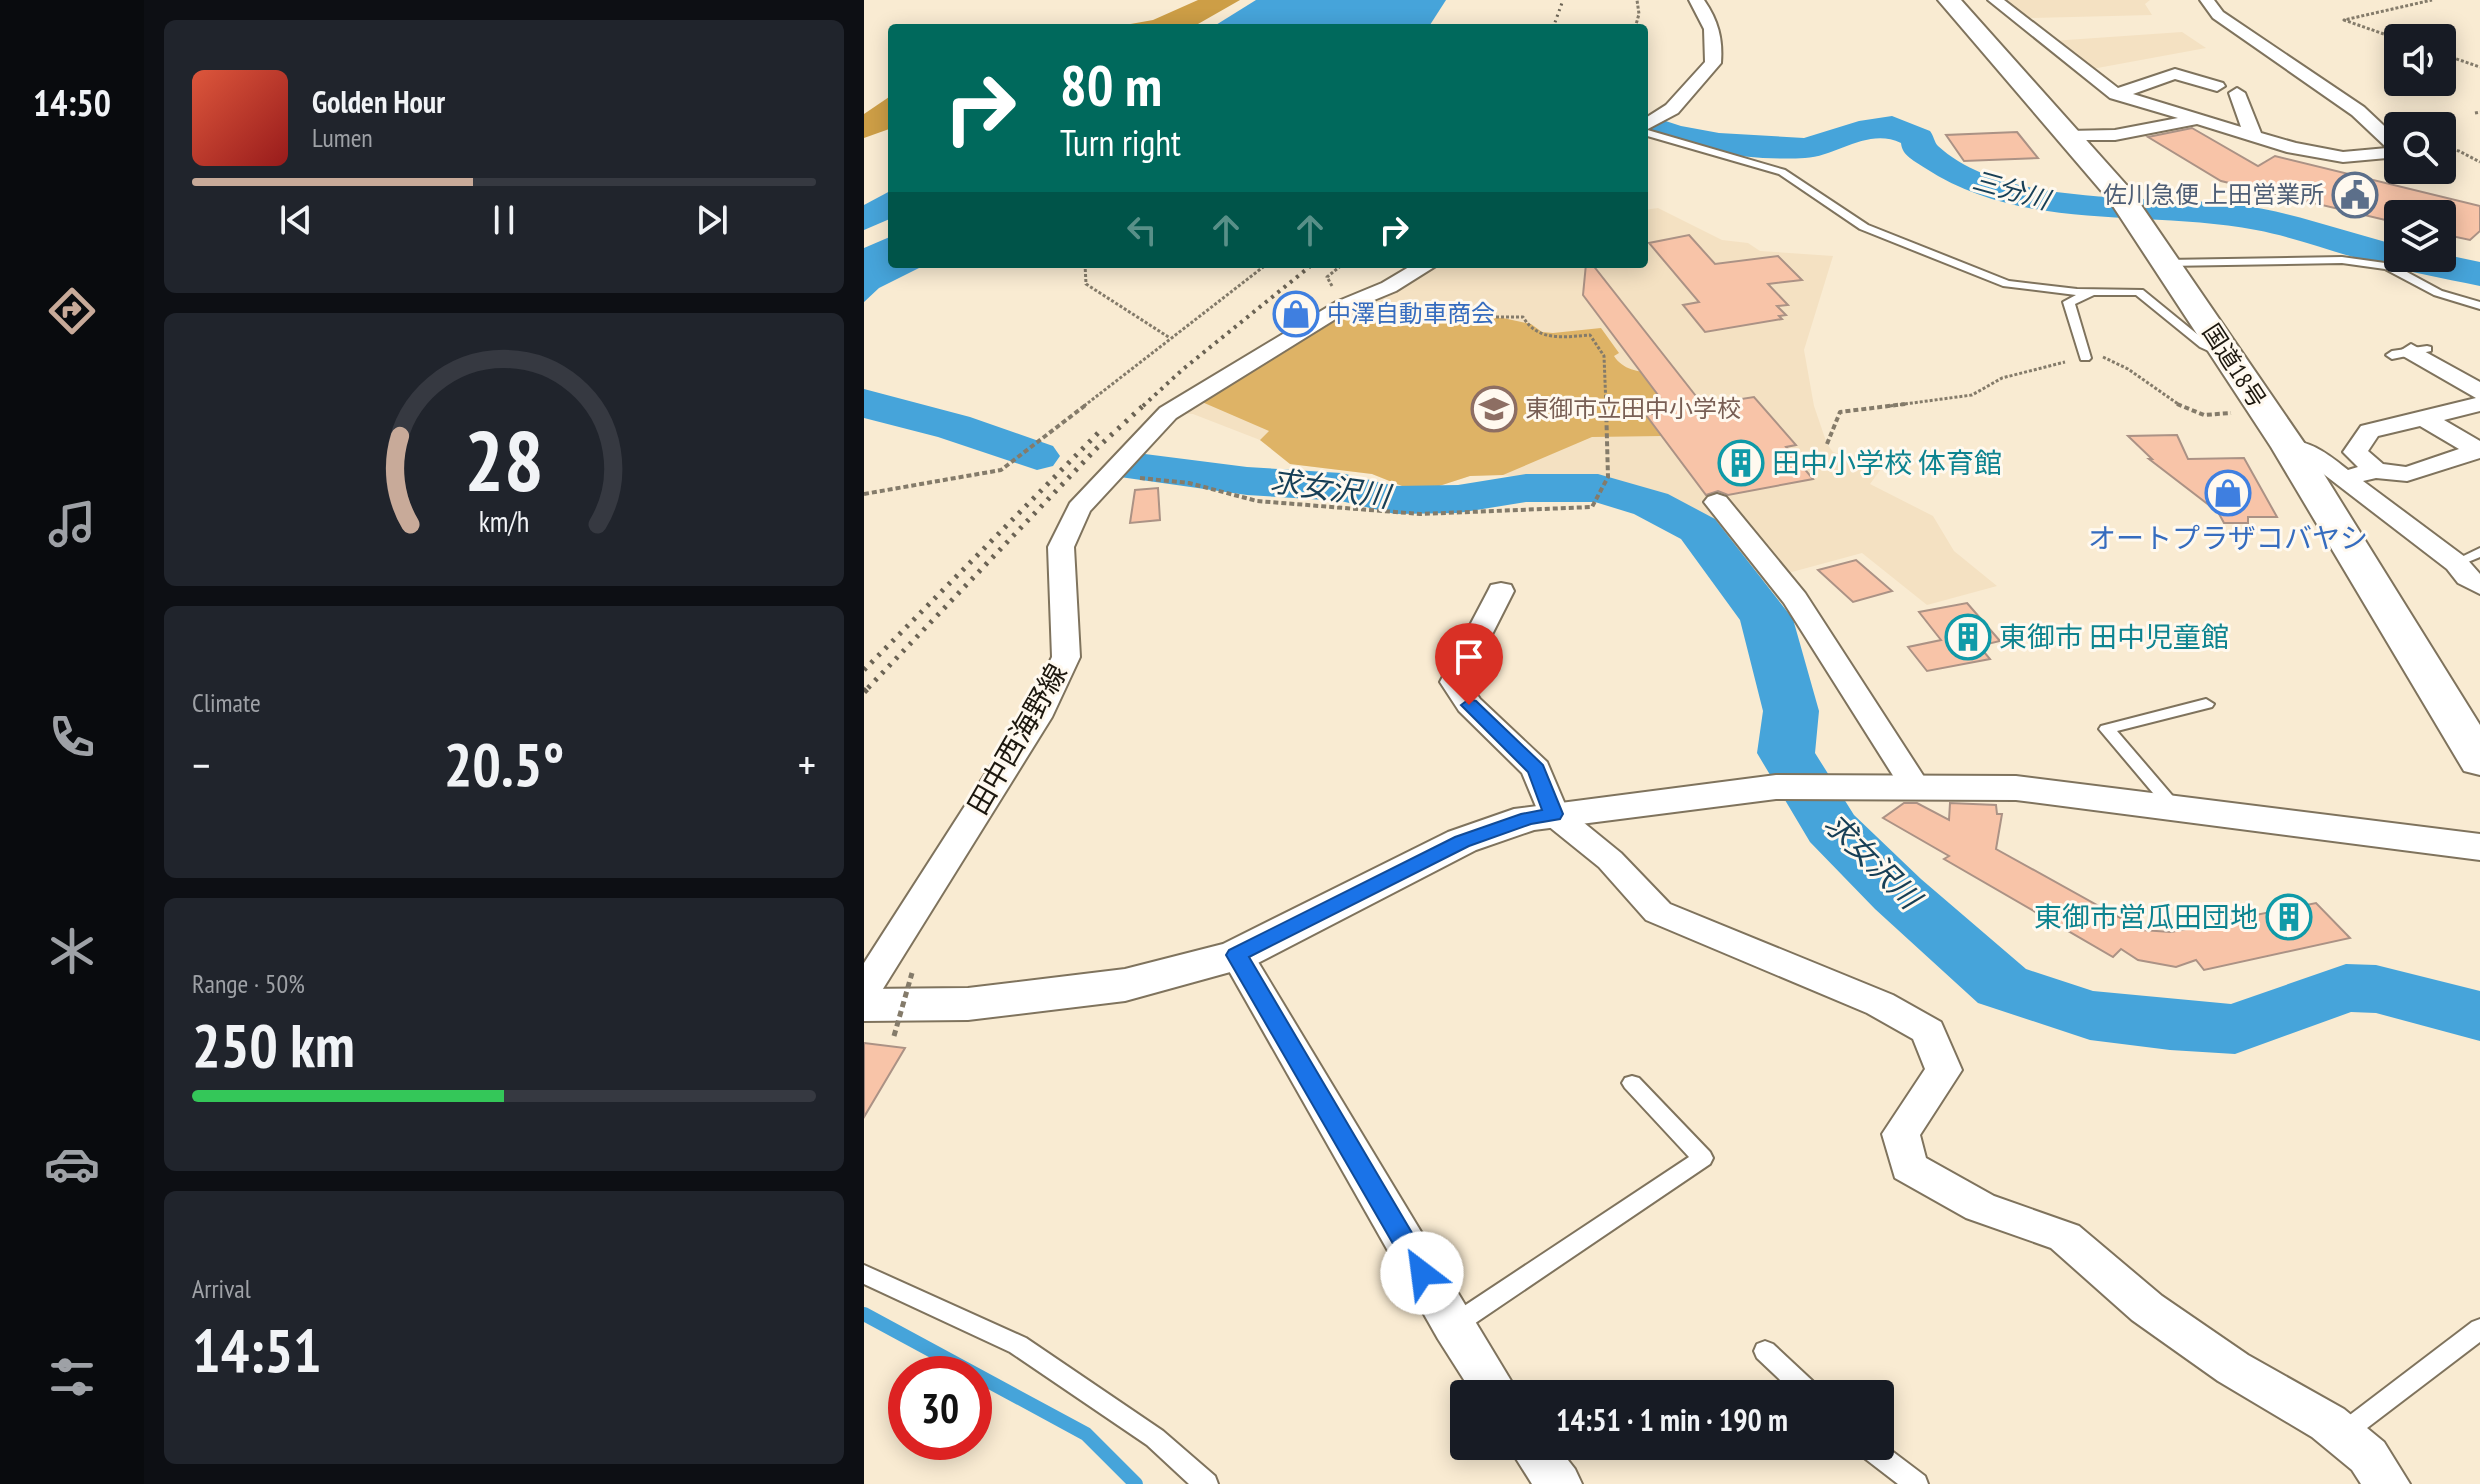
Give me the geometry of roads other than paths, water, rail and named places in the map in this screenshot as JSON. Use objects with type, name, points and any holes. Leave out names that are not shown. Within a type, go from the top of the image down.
[{"type":"highway","name":"国道18号","points":[[1949,0],[2120,195],[2289,447],[2480,761]]},
{"type":"street","points":[[1648,126],[1672,109],[1713,63],[1713,32],[1708,17],[1696,0]]},
{"type":"street","points":[[1995,0],[2116,94],[2293,148],[2343,157],[2384,152]]},
{"type":"street","points":[[2207,0],[2218,15],[2358,111],[2384,136]]},
{"type":"street","points":[[2116,94],[2175,74],[2217,86]]},
{"type":"street","points":[[2237,93],[2254,137]]},
{"type":"street","points":[[2068,136],[2115,135],[2197,120]]},
{"type":"street","name":"田中西海野線","points":[[864,991],[1037,717],[1066,657],[1061,547],[1079,508],[1168,413],[1326,316],[1421,268]]},
{"type":"street","points":[[2410,352],[2480,392]]},
{"type":"street","points":[[2376,471],[2355,452],[2369,431],[2480,404]]},
{"type":"street","points":[[2343,478],[2376,471],[2407,474],[2479,451],[2424,418]]},
{"type":"street","points":[[2289,447],[2312,454],[2456,563],[2467,577],[2480,586]]},
{"type":"street","points":[[1717,502],[1795,599],[1915,786]]},
{"type":"street","points":[[1501,591],[1454,682],[1469,705],[1536,769],[1553,814],[1610,860],[1658,912],[1880,1004],[1928,1031],[1944,1070],[1901,1134],[1909,1167],[1980,1207],[2065,1237],[2147,1308],[2233,1368],[2342,1434],[2368,1456],[2387,1484]]},
{"type":"street","points":[[879,1020],[968,1004],[1125,985],[1237,955],[1462,841],[1528,818],[1776,787],[2016,788],[2480,847]]},
{"type":"street","points":[[1237,955],[1453,1326],[1488,1380]]},
{"type":"lane","points":[[1648,130],[1782,172],[1864,227],[2007,284],[2094,292],[2139,292],[2204,345],[2229,356]]},
{"type":"lane","points":[[2166,263],[2342,260],[2388,266],[2438,293],[2480,306]]},
{"type":"lane","points":[[2085,358],[2069,302],[2094,292]]},
{"type":"lane","points":[[2456,563],[2480,552]]},
{"type":"lane","points":[[2175,808],[2107,729],[2206,704]]},
{"type":"lane","points":[[1453,1326],[1703,1158],[1632,1083]]},
{"type":"lane","points":[[864,1274],[1018,1345],[1155,1438],[1206,1484]]},
{"type":"lane","points":[[2342,1434],[2480,1329]]},
{"type":"lane","points":[[1765,1351],[1796,1380]]},
{"type":"lane","points":[[1885,1460],[1916,1484]]},
{"type":"water","points":[[1256,0],[1446,0],[1431,24],[1217,24]]},
{"type":"water","points":[[888,192],[888,220],[864,230],[864,205]]},
{"type":"water","points":[[888,238],[888,268],[919,268],[879,288],[864,302],[864,248]]},
{"type":"waterway","name":"三分川","points":[[1648,125],[1674,135],[1719,143],[1806,148],[1859,131],[1892,126],[1918,138],[1918,148],[1956,172],[1994,189],[2072,205],[2239,216],[2384,253]]},
{"type":"waterway","name":"三分川","points":[[2456,269],[2480,274]]},
{"type":"waterway","name":"求女沢川","points":[[864,402],[954,427],[1037,456]]},
{"type":"waterway","name":"求女沢川","points":[[1137,467],[1247,481],[1341,487],[1395,500],[1458,499],[1526,488],[1598,488],[1651,504],[1698,529],[1766,619],[1791,711],[1786,753],[1832,828],[1898,894],[2002,986],[2090,1015],[2170,1025],[2235,1029],[2346,988],[2376,989],[2480,1016]]},
{"type":"waterway","points":[[864,1314],[1086,1434],[1136,1484]]},
{"type":"railway","points":[[1554,24],[1563,0]]},
{"type":"railway","points":[[1143,406],[1182,370],[1308,268]]},
{"type":"railway","points":[[868,688],[1096,449],[1145,404]]},
{"type":"railway","points":[[864,670],[1100,431]]},
{"type":"railway","points":[[864,692],[868,688]]},
{"type":"place","name":"佐川急便 上田営業所","points":[[2355,195]]},
{"type":"place","name":"中澤自動車商会","points":[[1296,314]]},
{"type":"place","name":"東御市立田中小学校","points":[[1494,409]]},
{"type":"place","name":"田中小学校 体育館","points":[[1741,463]]},
{"type":"place","name":"オートプラザコバヤシ","points":[[2228,493]]},
{"type":"place","name":"東御市 田中児童館","points":[[1968,637]]},
{"type":"place","name":"東御市営瓜田団地","points":[[2289,917]]}]
